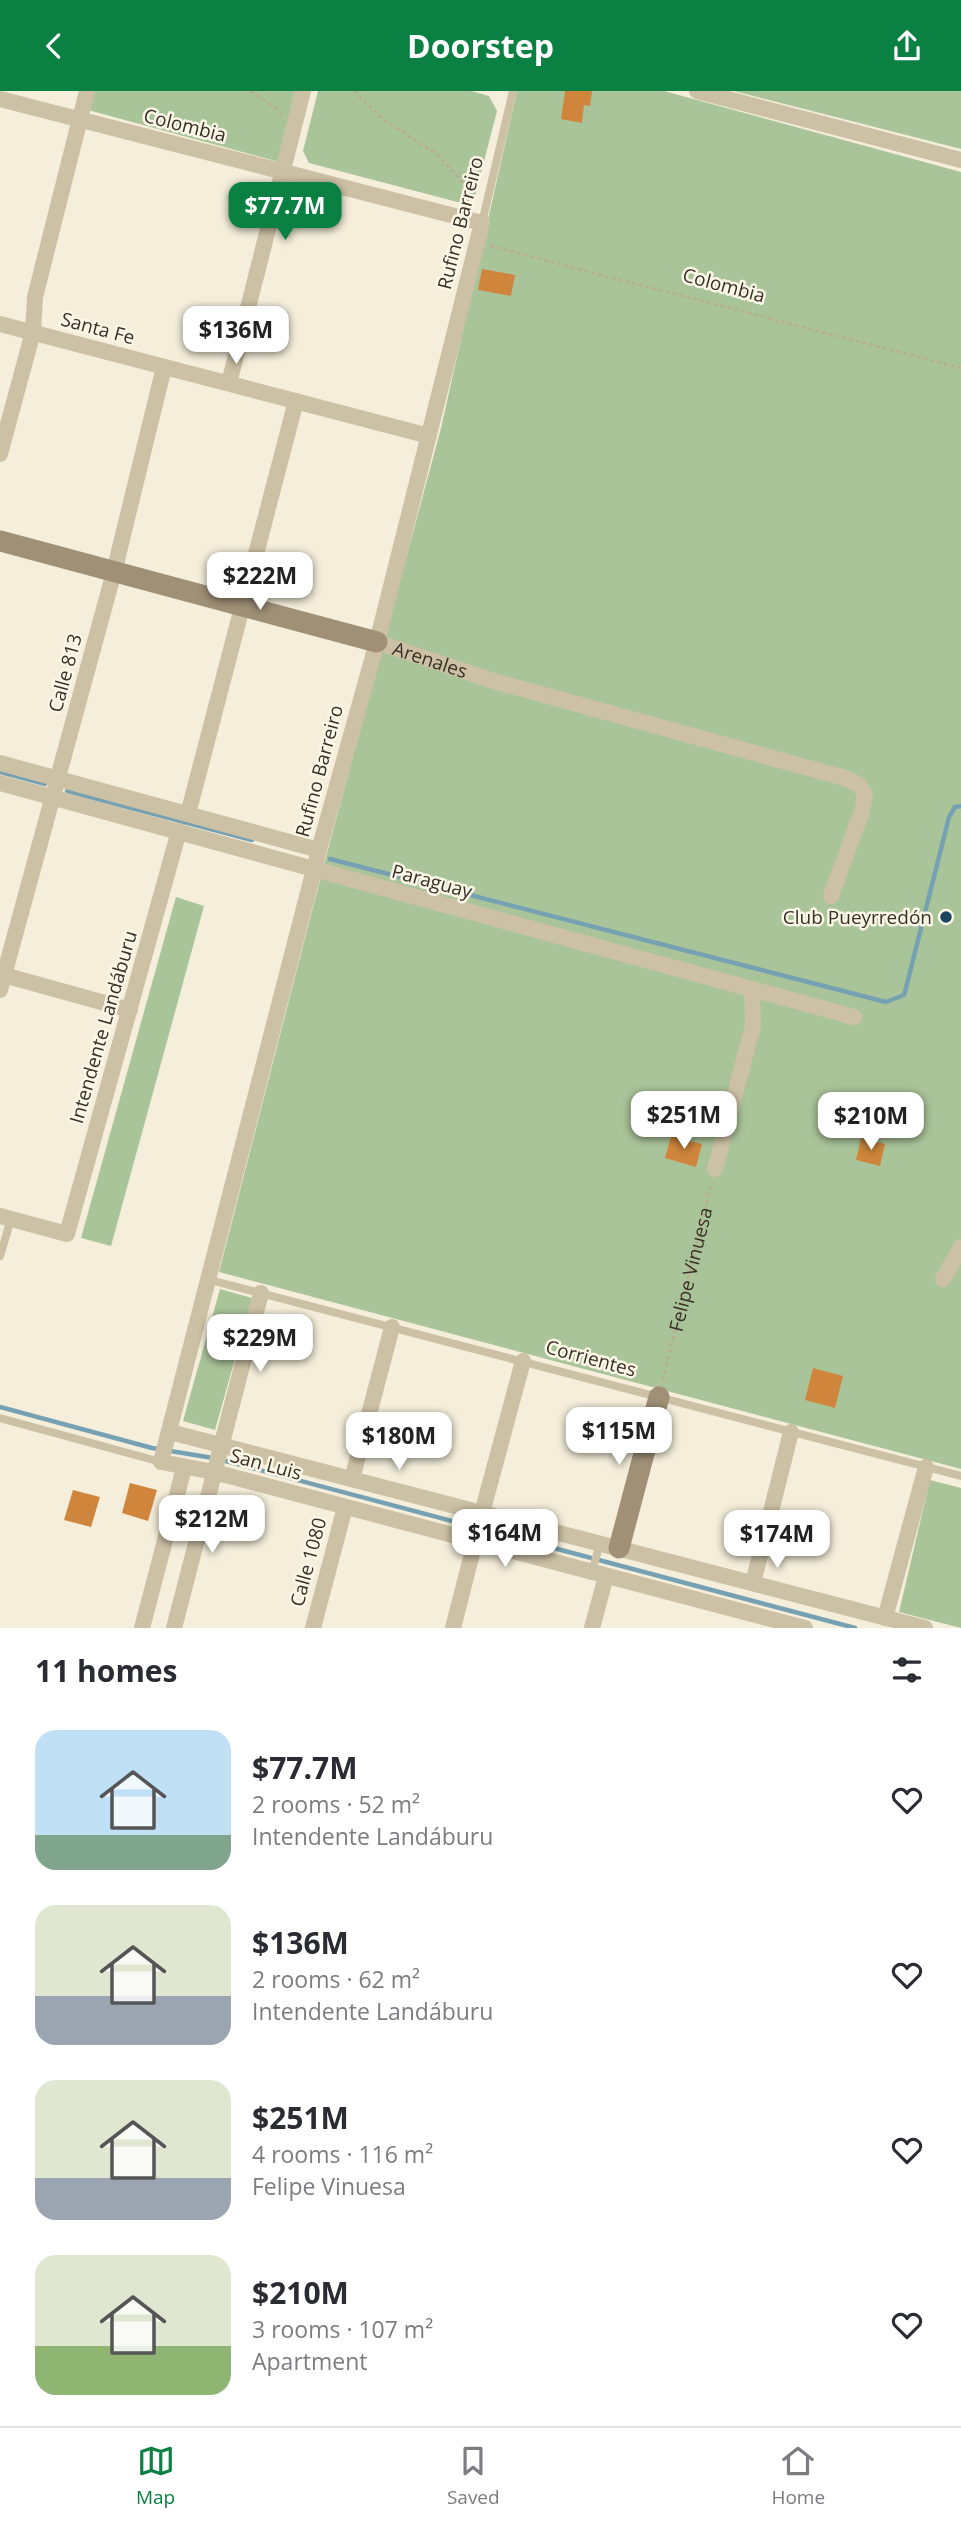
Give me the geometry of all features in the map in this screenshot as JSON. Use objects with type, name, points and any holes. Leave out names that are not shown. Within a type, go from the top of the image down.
[{"type":"street","points":[[0,454],[33,333],[35,297],[88,91]]},
{"type":"street","points":[[229,383],[303,91]]},
{"type":"street","points":[[697,91],[961,160]]},
{"type":"street","name":"Colombia","points":[[0,99],[482,223]]},
{"type":"street","name":"Rufino Barreiro","points":[[161,1462],[320,850],[377,642],[482,223]]},
{"type":"street","name":"Santa Fe","points":[[0,324],[429,436]]},
{"type":"street","name":"Calle 813","points":[[1,980],[114,572],[164,367]]},
{"type":"street","points":[[188,814],[296,401]]},
{"type":"street","name":"Arenales","points":[[0,541],[377,642],[497,682],[845,778],[858,784],[865,794],[862,811],[831,896]]},
{"type":"street","points":[[0,763],[320,850]]},
{"type":"street","name":"Paraguay","points":[[0,783],[854,1017]]},
{"type":"street","name":"Intendente Landáburu","points":[[5,1217],[67,1234],[179,831]]},
{"type":"street","points":[[1,980],[130,1010]]},
{"type":"street","points":[[715,1169],[753,1026],[752,990]]},
{"type":"street","points":[[943,1279],[961,1247]]},
{"type":"street","points":[[174,1628],[261,1293]]},
{"type":"street","points":[[352,1479],[392,1327]]},
{"type":"street","points":[[482,1513],[523,1361]]},
{"type":"street","points":[[610,1545],[659,1397]]},
{"type":"street","points":[[753,1583],[791,1432]]},
{"type":"street","name":"San Luis","points":[[170,1433],[925,1628]]},
{"type":"street","name":"San Luis","points":[[161,1462],[214,1472],[805,1628]]},
{"type":"street","points":[[886,1618],[926,1467]]},
{"type":"street","points":[[142,1628],[184,1468]]},
{"type":"street","name":"Calle 1080","points":[[313,1628],[345,1507]]},
{"type":"street","points":[[453,1628],[475,1542]]},
{"type":"street","points":[[592,1628],[599,1574]]},
{"type":"street","points":[[737,1628],[742,1611]]},
{"type":"lane","name":"Rufino Barreiro","points":[[482,223],[512,91]]},
{"type":"lane","points":[[0,1256],[5,1217]]},
{"type":"lane","name":"Corrientes","points":[[210,1280],[961,1476]]},
{"type":"lane","name":"San Luis","points":[[0,1418],[161,1462]]},
{"type":"lane","points":[[599,1574],[610,1545]]},
{"type":"path","points":[[251,91],[283,113],[295,125]]},
{"type":"path","points":[[354,91],[385,121],[437,155],[453,171],[472,198]]},
{"type":"path","name":"Colombia","points":[[477,242],[961,368]]},
{"type":"path","name":"Felipe Vinuesa","points":[[659,1397],[715,1169]]},
{"type":"green space","points":[[93,91],[297,91],[279,162],[88,110]]},
{"type":"green space","points":[[318,91],[471,91],[489,96],[497,111],[475,196],[465,204],[309,163],[303,151]]},
{"type":"green space","points":[[517,91],[664,91],[961,172],[961,1469],[219,1272],[322,872],[441,428]]},
{"type":"green space","points":[[734,91],[961,91],[961,149]]},
{"type":"green space","points":[[176,897],[204,906],[111,1246],[81,1238]]},
{"type":"green space","points":[[220,1289],[252,1298],[215,1430],[183,1421]]},
{"type":"green space","points":[[930,1480],[961,1488],[961,1628],[899,1612]]},
{"type":"building","points":[[565,91],[592,91],[590,106],[584,105],[582,123],[561,119]]},
{"type":"building","points":[[482,269],[515,275],[511,296],[478,290]]},
{"type":"building","points":[[671,1136],[702,1144],[696,1167],[665,1158]]},
{"type":"building","points":[[861,1138],[885,1144],[880,1166],[856,1160]]},
{"type":"building","points":[[813,1368],[843,1376],[835,1408],[805,1400]]},
{"type":"building","points":[[130,1483],[157,1490],[148,1521],[122,1513]]},
{"type":"building","points":[[73,1490],[100,1497],[91,1527],[64,1520]]},
{"type":"waterway","points":[[0,772],[45,784]]},
{"type":"waterway","points":[[67,791],[252,840]]},
{"type":"waterway","points":[[330,859],[886,1002],[904,995],[949,817],[955,807],[961,806]]},
{"type":"waterway","points":[[0,1407],[152,1448],[213,1458]]},
{"type":"waterway","points":[[222,1460],[855,1628]]},
{"type":"place","name":"Club Pueyrredón","points":[[946,917]]}]
